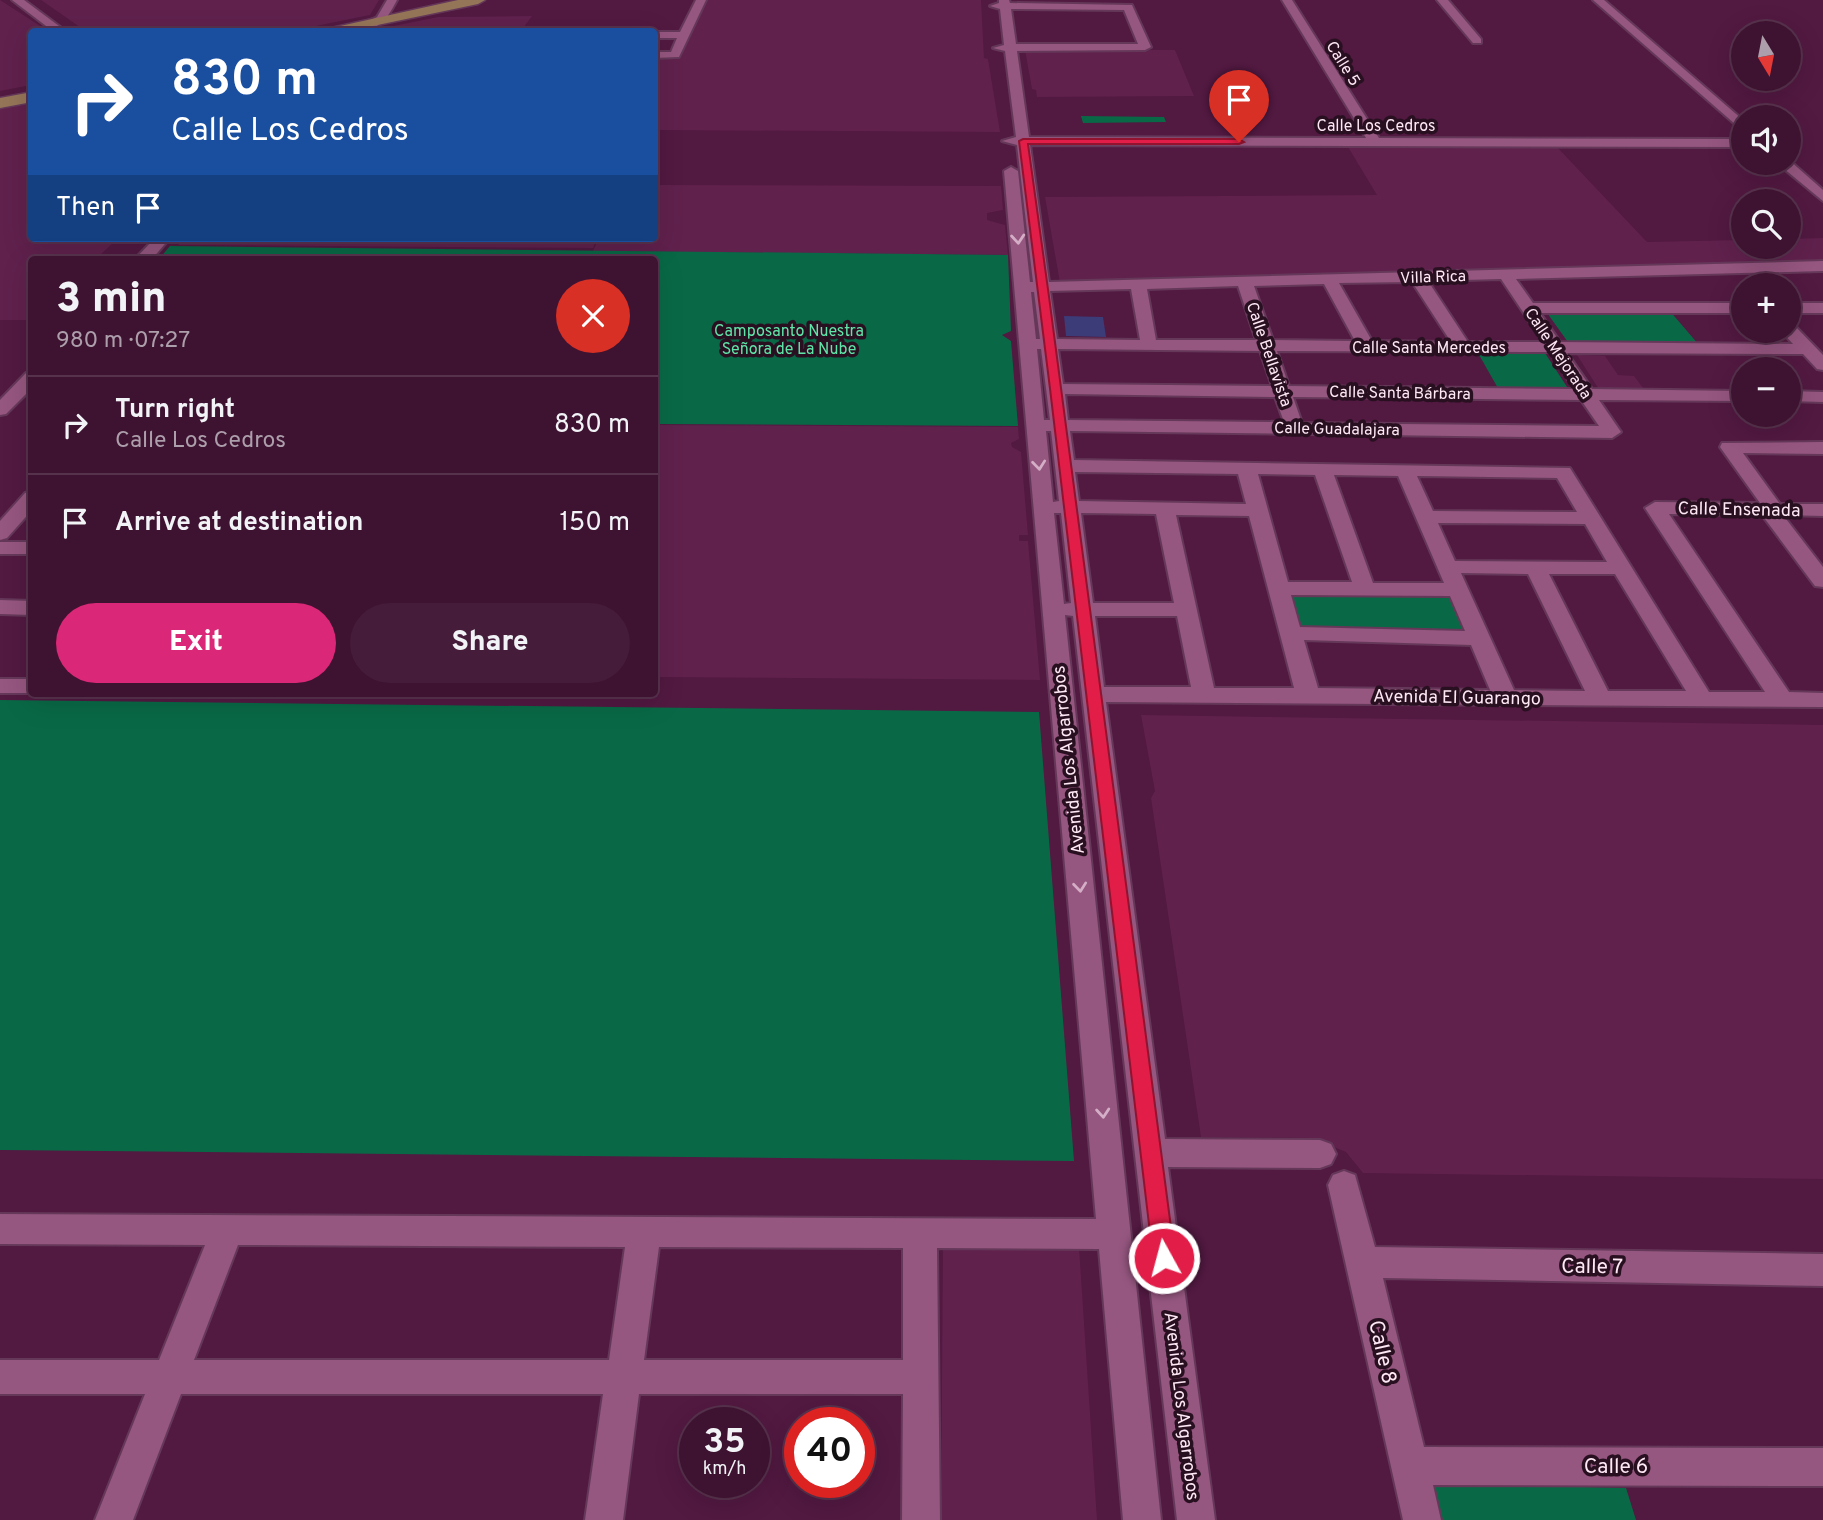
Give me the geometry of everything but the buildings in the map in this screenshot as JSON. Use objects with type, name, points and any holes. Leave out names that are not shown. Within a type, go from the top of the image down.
[{"type":"main road","points":[[360,28],[478,0]]},
{"type":"main road","points":[[384,21],[498,0]]},
{"type":"main road","points":[[0,97],[28,92]]},
{"type":"main road","points":[[0,103],[28,98]]},
{"type":"street","points":[[17,0],[56,28]]},
{"type":"street","points":[[384,21],[392,0]]},
{"type":"street","points":[[658,55],[674,55],[701,0]]},
{"type":"street","name":"Calle 5","points":[[1287,0],[1375,142]]},
{"type":"street","points":[[1442,0],[1477,40]]},
{"type":"street","points":[[1598,0],[1731,116]]},
{"type":"street","points":[[1000,3],[1128,7],[1145,47],[1005,48]]},
{"type":"street","name":"Avenida Los Algarrobos","points":[[1000,3],[1039,344],[1035,424],[1142,1520]]},
{"type":"street","points":[[658,35],[684,35]]},
{"type":"street","name":"Calle Los Cedros","points":[[1016,141],[1731,143]]},
{"type":"street","points":[[1798,175],[1823,197]]},
{"type":"street","points":[[146,256],[159,242]]},
{"type":"street","points":[[1732,268],[1737,273]]},
{"type":"street","name":"Villa Rica","points":[[1032,287],[1732,268],[1821,268]]},
{"type":"street","name":"Calle Mejorada","points":[[1505,274],[1612,432]]},
{"type":"street","points":[[1417,277],[1463,347]]},
{"type":"street","points":[[1329,279],[1366,346]]},
{"type":"street","name":"Calle Bellavista","points":[[1244,281],[1295,428]]},
{"type":"street","points":[[1138,284],[1149,345]]},
{"type":"street","points":[[1528,308],[1731,308]]},
{"type":"street","points":[[1801,309],[1823,309]]},
{"type":"street","points":[[1801,342],[1823,365]]},
{"type":"street","name":"Avenida Los Algarrobos","points":[[1039,344],[1056,388],[1061,425],[1092,694],[1196,1520]]},
{"type":"street","name":"Calle Santa Mercedes","points":[[1039,344],[1808,349]]},
{"type":"street","points":[[0,410],[28,381]]},
{"type":"street","name":"Calle Santa Bárbara","points":[[1056,388],[1731,396]]},
{"type":"street","points":[[1801,396],[1823,397]]},
{"type":"street","name":"Calle Guadalajara","points":[[1035,424],[1612,432]]},
{"type":"street","points":[[1823,448],[1729,447],[1823,581]]},
{"type":"street","points":[[1066,466],[1563,472],[1702,699]]},
{"type":"street","points":[[1246,467],[1308,696]]},
{"type":"street","points":[[1322,468],[1365,589]]},
{"type":"street","points":[[1405,470],[1505,697]]},
{"type":"street","points":[[0,534],[28,502]]},
{"type":"street","points":[[1043,507],[1258,510]]},
{"type":"street","points":[[1165,509],[1204,695]]},
{"type":"street","name":"Calle Ensenada","points":[[1782,700],[1655,509],[1823,510]]},
{"type":"street","points":[[1426,517],[1592,518]]},
{"type":"street","points":[[0,548],[28,548]]},
{"type":"street","points":[[1448,567],[1622,568]]},
{"type":"street","points":[[1536,568],[1600,698]]},
{"type":"street","points":[[1279,588],[1458,590]]},
{"type":"street","points":[[0,607],[28,608]]},
{"type":"street","points":[[1053,609],[1186,610]]},
{"type":"street","points":[[1291,633],[1479,638]]},
{"type":"street","points":[[0,686],[28,686]]},
{"type":"street","name":"Avenida El Guarango","points":[[1061,694],[1823,700]]},
{"type":"street","points":[[1151,1153],[1320,1154]]},
{"type":"street","name":"Calle 8","points":[[1344,1185],[1422,1520]]},
{"type":"street","points":[[0,1228],[1114,1234]]},
{"type":"street","points":[[114,1520],[227,1230]]},
{"type":"street","points":[[604,1520],[645,1232]]},
{"type":"street","points":[[920,1234],[921,1520]]},
{"type":"street","name":"Calle 7","points":[[1362,1262],[1823,1270]]},
{"type":"street","points":[[0,1377],[921,1377]]},
{"type":"street","name":"Calle 6","points":[[1409,1465],[1823,1467]]},
{"type":"shaded area","points":[[0,0],[43,28],[28,28],[28,86],[0,91]]},
{"type":"shaded area","points":[[41,0],[379,0],[370,15],[306,28],[81,28]]},
{"type":"shaded area","points":[[707,0],[981,0],[984,58],[988,59],[1000,132],[658,130],[658,57],[681,57]]},
{"type":"shaded area","points":[[532,16],[523,28],[384,28],[438,17]]},
{"type":"shaded area","points":[[1025,50],[1175,50],[1194,96],[1037,97],[1036,90],[1032,89]]},
{"type":"shaded area","points":[[28,104],[28,242],[114,242],[99,256],[28,256],[28,320],[0,320],[0,108]]},
{"type":"shaded area","points":[[1348,147],[1557,147],[1647,242],[1731,240],[1731,259],[1801,259],[1801,239],[1823,238],[1823,263],[1060,283],[1045,197],[1377,195]]},
{"type":"shaded area","points":[[658,185],[1001,186],[1003,210],[987,213],[987,220],[1005,225],[1008,255],[593,251],[597,242],[658,242]]},
{"type":"shaded area","points":[[181,242],[595,242],[593,248],[178,245]]},
{"type":"shaded area","points":[[1577,355],[1605,356],[1618,375],[1634,376],[1646,392],[1600,391]]},
{"type":"shaded area","points":[[658,425],[1018,427],[1019,439],[1011,443],[1012,447],[1021,452],[1028,535],[1019,535],[1019,541],[1028,541],[1040,680],[658,677]]},
{"type":"shaded area","points":[[1141,715],[1823,725],[1823,1179],[1363,1173],[1346,1152],[1312,1138],[1201,1137],[1151,798],[1155,791]]},
{"type":"shaded area","points":[[943,1244],[1079,1247],[1097,1520],[941,1520]]},
{"type":"green space","points":[[1081,116],[1164,117],[1166,122],[1083,123]]},
{"type":"green space","name":"Camposanto Nuestra Señora de La Nube","points":[[170,246],[1008,255],[1011,331],[1002,335],[1011,341],[1018,426],[658,424],[658,256],[162,256]]},
{"type":"green space","points":[[1545,310],[1669,310],[1699,345],[1570,345]]},
{"type":"green space","points":[[1478,353],[1545,353],[1569,390],[1499,390]]},
{"type":"green space","points":[[1288,592],[1454,594],[1469,634],[1299,630]]},
{"type":"green space","points":[[0,700],[1039,712],[1074,1161],[0,1150]]},
{"type":"green space","points":[[1425,1483],[1626,1488],[1636,1520],[1434,1520]]},
{"type":"route","points":[[1164,1258],[1092,694],[1061,425],[1023,141],[1239,142]]}]
